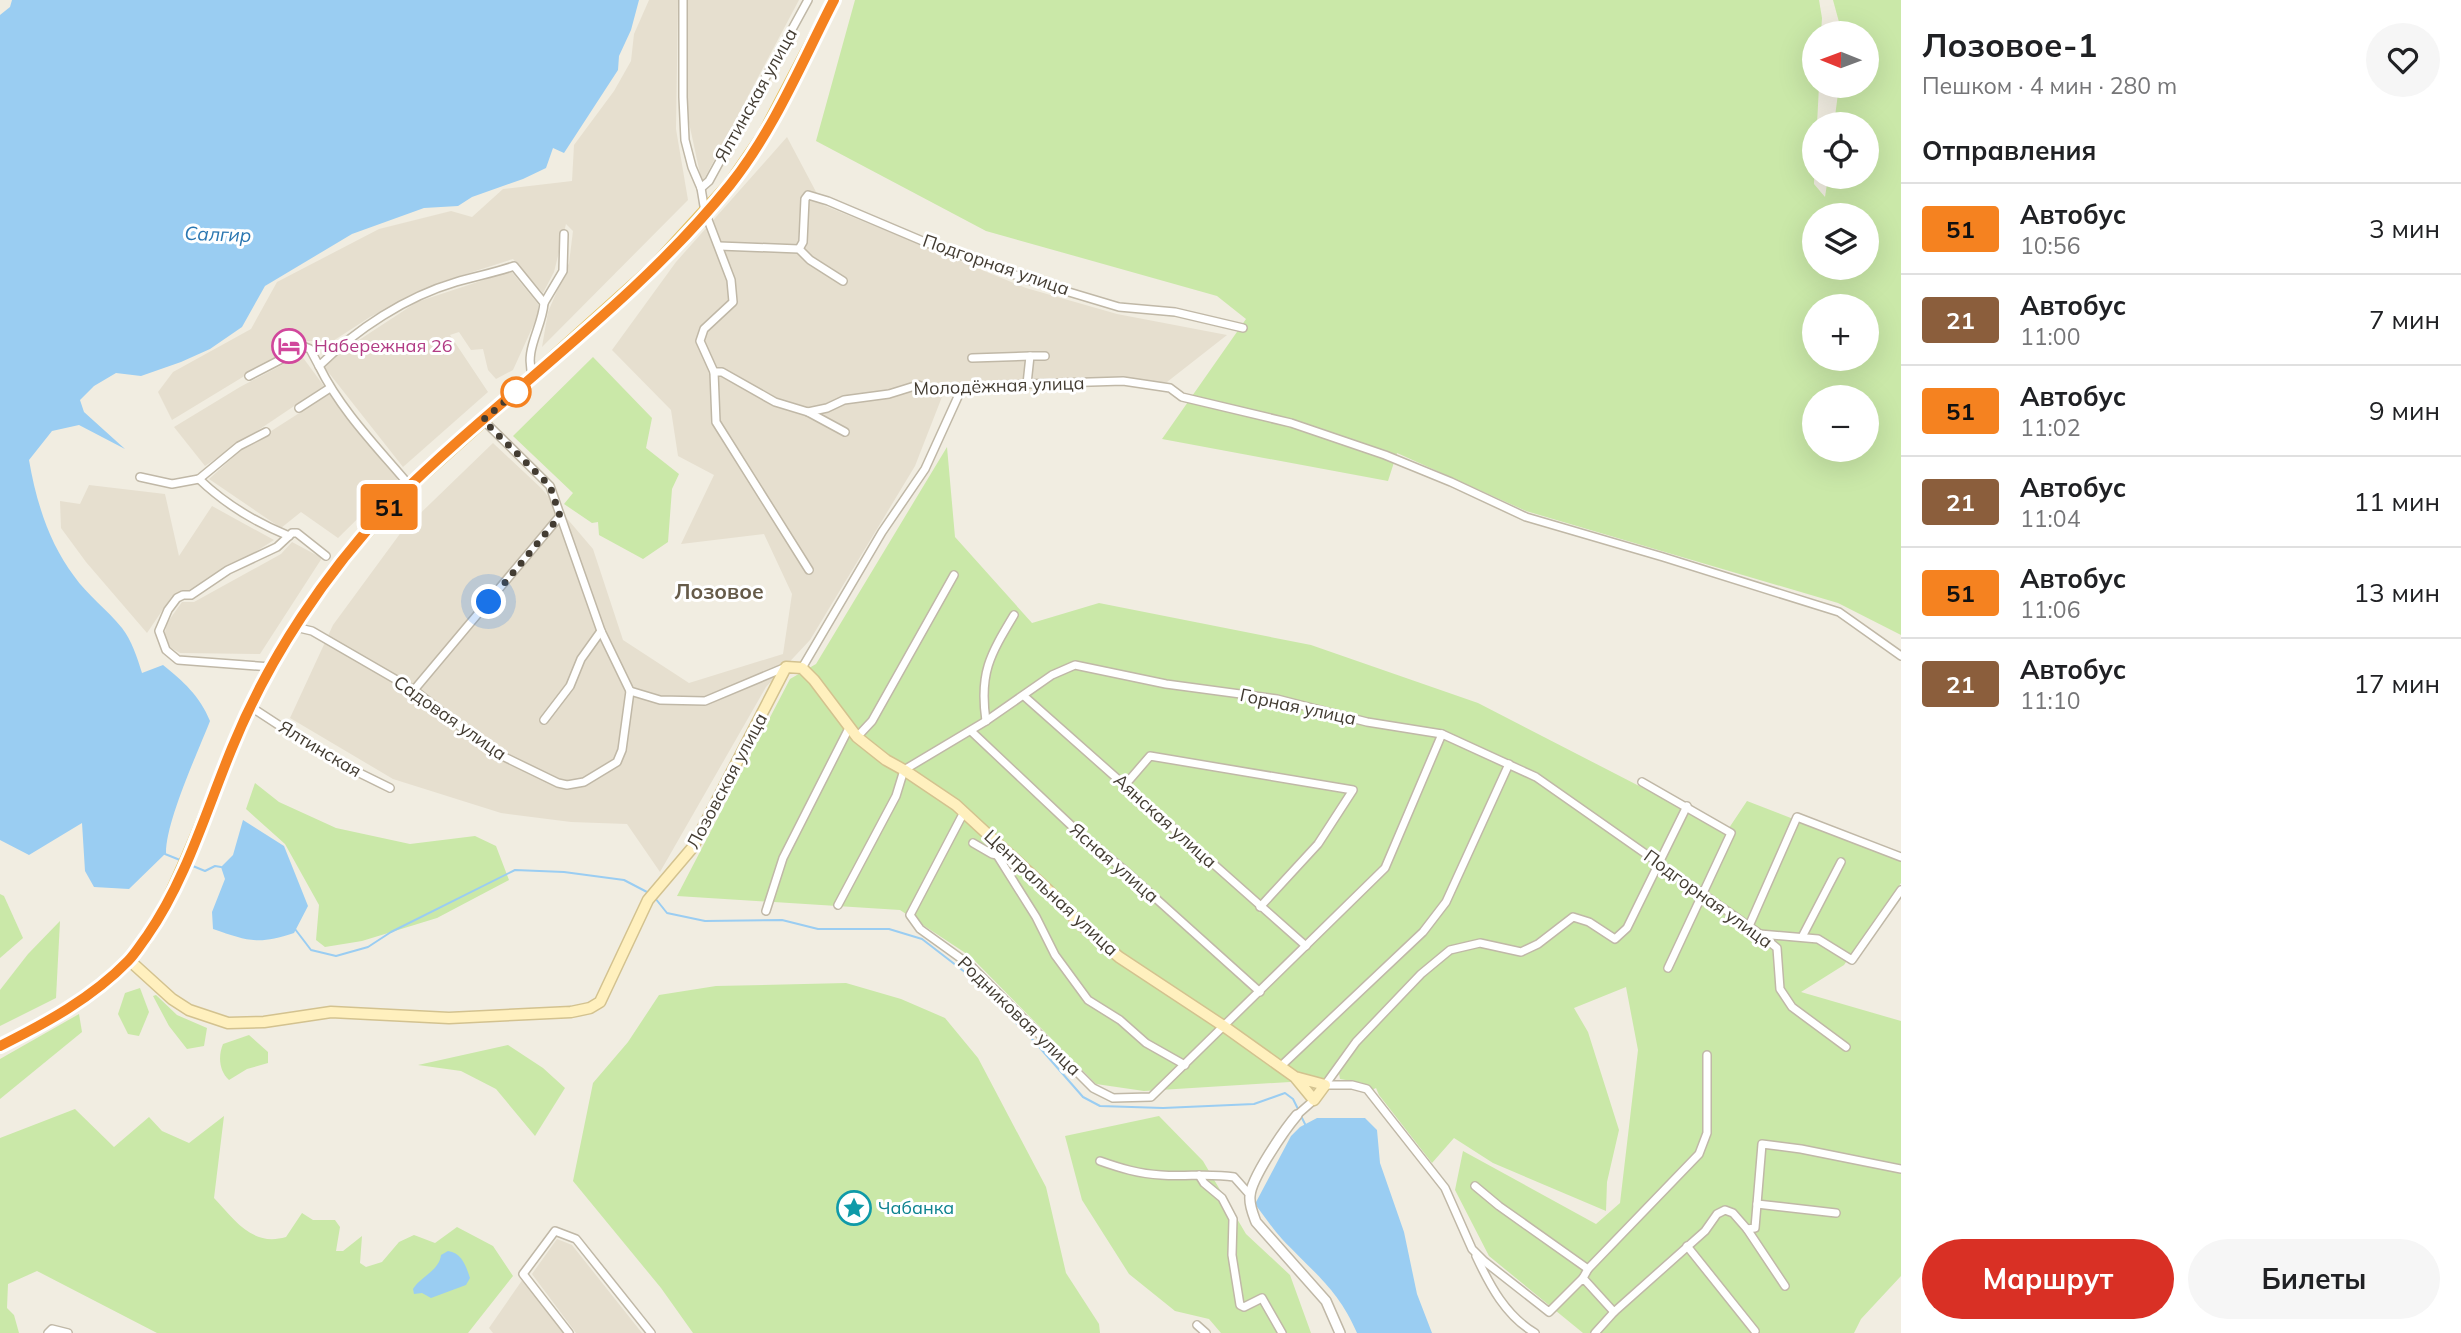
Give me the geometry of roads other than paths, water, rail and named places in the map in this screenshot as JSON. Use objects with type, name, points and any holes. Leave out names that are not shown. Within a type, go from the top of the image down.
[{"type":"main road","points":[[0,1046],[80,1001],[129,960],[162,914],[232,747],[271,667],[295,627],[377,519],[410,486],[654,267],[730,184],[763,136],[834,0]]},
{"type":"main road","points":[[786,667],[803,667]]},
{"type":"main road","name":"Лозовская улица","points":[[129,960],[172,999],[189,1010],[228,1023],[264,1022],[331,1012],[449,1017],[571,1012],[590,1008],[600,1002],[648,900],[693,847],[786,667]]},
{"type":"main road","name":"Центральная улица","points":[[803,667],[857,737],[886,760],[905,770],[964,812],[1048,890],[1078,922],[1119,957],[1295,1077],[1325,1085]]},
{"type":"main road","points":[[144,940],[140,955],[142,965],[152,981]]},
{"type":"main road","points":[[110,976],[130,970],[152,981]]},
{"type":"main road","points":[[1295,1077],[1314,1100],[1325,1085]]},
{"type":"street","points":[[683,0],[685,140],[701,188],[705,212],[731,280],[733,302],[701,334],[700,341],[714,372],[716,422],[809,570]]},
{"type":"street","name":"Ялтинская улица","points":[[701,188],[709,181],[808,0]]},
{"type":"street","name":"Подгорная улица","points":[[799,249],[803,242],[804,207],[808,195],[932,245],[1032,281],[1119,307],[1175,312],[1243,328]]},
{"type":"street","points":[[533,377],[528,364],[533,340],[543,315],[544,303],[563,271],[564,234]]},
{"type":"street","points":[[719,246],[799,249],[810,260],[843,281]]},
{"type":"street","points":[[319,366],[378,318],[408,301],[456,282],[514,266],[544,303]]},
{"type":"street","points":[[249,376],[305,346],[310,349],[330,388],[410,486]]},
{"type":"street","points":[[1027,384],[1030,356]]},
{"type":"street","points":[[972,358],[1045,356]]},
{"type":"street","points":[[714,372],[722,372],[775,402],[808,412],[845,432]]},
{"type":"street","name":"Молодёжная улица","points":[[808,412],[827,408],[844,400],[889,394],[918,386],[934,390],[961,390],[1027,384],[1123,381],[1170,388],[1182,397],[1291,423],[1385,454],[1526,517],[1839,612],[1901,656]]},
{"type":"street","points":[[299,408],[330,388]]},
{"type":"street","points":[[803,667],[882,533],[925,469],[961,390]]},
{"type":"street","points":[[483,420],[550,486],[601,631],[630,691],[660,700],[705,701],[786,667]]},
{"type":"street","points":[[140,477],[172,484],[199,479],[239,446],[266,432]]},
{"type":"street","points":[[199,479],[217,496],[289,536]]},
{"type":"street","points":[[414,690],[560,516]]},
{"type":"street","points":[[271,667],[178,660],[166,650],[159,631],[168,610],[177,598],[191,595],[229,570],[277,547],[289,536],[298,533],[326,556]]},
{"type":"street","points":[[857,737],[872,721],[954,575]]},
{"type":"street","points":[[986,721],[982,697],[985,671],[1014,615]]},
{"type":"street","name":"Садовая улица","points":[[295,627],[312,631],[414,690],[490,750],[566,785],[584,782],[617,762],[622,750],[630,691]]},
{"type":"street","points":[[544,720],[570,686],[581,659],[601,631]]},
{"type":"street","name":"Горная улица","points":[[905,770],[971,731],[1052,675],[1074,665],[1166,684],[1277,699],[1367,722],[1442,734],[1536,777],[1568,799]]},
{"type":"street","name":"Аянская улица","points":[[1024,696],[1306,946]]},
{"type":"street","name":"Ялтинская","points":[[251,707],[329,758],[390,788]]},
{"type":"street","points":[[766,911],[783,858],[849,728]]},
{"type":"street","name":"Ясная улица","points":[[971,731],[1076,830],[1260,992]]},
{"type":"street","name":"Родниковая улица","points":[[964,812],[910,915],[920,929],[970,965],[1093,1088],[1113,1098],[1151,1097],[1385,868],[1442,734]]},
{"type":"street","points":[[1125,785],[1150,756],[1353,790],[1318,844],[1260,906]]},
{"type":"street","points":[[1281,1066],[1431,922],[1446,902],[1509,764]]},
{"type":"street","points":[[838,905],[896,796],[905,770]]},
{"type":"street","points":[[1642,782],[1731,832],[1668,968]]},
{"type":"street","name":"Подгорная улица","points":[[1568,799],[1777,948],[1780,989],[1792,1007],[1846,1047]]},
{"type":"street","points":[[1325,1085],[1356,1042],[1421,974],[1450,950],[1480,943],[1521,953],[1538,944],[1573,917],[1589,922],[1615,939],[1627,928],[1687,806]]},
{"type":"street","points":[[1749,926],[1797,817],[1901,857]]},
{"type":"street","points":[[973,843],[997,855]]},
{"type":"street","points":[[997,843],[997,855],[1036,917],[1055,954],[1088,1000],[1120,1020],[1146,1043],[1185,1065]]},
{"type":"street","points":[[1802,937],[1841,862]]},
{"type":"street","points":[[1760,934],[1818,939],[1852,960],[1901,890]]},
{"type":"street","points":[[1472,1250],[1549,1312],[1699,1154],[1707,1133],[1707,1055]]},
{"type":"street","points":[[1325,1085],[1352,1085],[1367,1089],[1445,1188],[1472,1250],[1507,1309],[1521,1325],[1535,1333]]},
{"type":"street","points":[[1314,1100],[1297,1115],[1258,1175],[1250,1195],[1251,1208],[1256,1222],[1326,1301],[1340,1333]]},
{"type":"street","points":[[1747,1229],[1755,1228],[1762,1144],[1901,1169]]},
{"type":"street","points":[[1100,1161],[1138,1173],[1163,1176],[1234,1177],[1250,1195]]},
{"type":"street","points":[[1199,1175],[1204,1183],[1222,1198],[1233,1219],[1232,1255],[1240,1305],[1244,1307],[1262,1298],[1282,1333]]},
{"type":"street","points":[[1475,1186],[1588,1269]]},
{"type":"street","points":[[1757,1204],[1836,1213]]},
{"type":"street","points":[[1595,1333],[1614,1312],[1705,1230],[1717,1214],[1725,1210],[1733,1213],[1747,1229],[1785,1286]]},
{"type":"street","points":[[569,1333],[523,1274],[555,1231],[576,1239],[652,1333]]},
{"type":"street","points":[[1688,1246],[1755,1331]]},
{"type":"street","points":[[1583,1278],[1614,1312]]},
{"type":"street","points":[[1197,1325],[1206,1333]]},
{"type":"street","points":[[50,1331],[68,1333]]},
{"type":"water","name":"Салгир","points":[[12,0],[639,0],[631,30],[619,56],[618,70],[564,153],[553,148],[546,168],[472,197],[458,206],[424,208],[352,234],[265,286],[242,327],[210,349],[141,376],[116,373],[94,386],[80,400],[84,412],[125,449],[79,425],[52,431],[29,460],[45,521],[57,550],[74,576],[126,633],[142,673],[163,665],[190,690],[210,721],[176,806],[166,853],[129,889],[94,887],[85,871],[82,823],[29,855],[0,840],[0,15],[10,7]]},
{"type":"water","points":[[243,820],[284,846],[308,906],[294,933],[253,940],[213,929],[212,912],[225,879],[221,867],[233,855]]},
{"type":"water","points":[[1317,1118],[1365,1118],[1377,1130],[1380,1163],[1404,1232],[1417,1294],[1432,1333],[1357,1333],[1333,1293],[1282,1239],[1255,1204],[1291,1136],[1300,1127]]},
{"type":"water","points":[[448,1251],[457,1254],[465,1265],[470,1278],[466,1285],[431,1298],[422,1293],[414,1294],[416,1284],[437,1265],[441,1255]]},
{"type":"waterway","points":[[165,854],[180,860]]},
{"type":"waterway","points":[[188,864],[205,871],[215,866],[221,867]]},
{"type":"waterway","points":[[295,929],[311,950],[336,956],[368,947],[391,932],[515,870],[564,872],[624,880],[647,892]]},
{"type":"waterway","points":[[655,898],[667,913],[705,921],[782,920],[818,929],[889,929],[922,939],[970,976],[1033,1040],[1083,1097],[1100,1106],[1163,1108],[1254,1104],[1285,1093],[1293,1099],[1299,1111]]},
{"type":"waterway","points":[[1301,1116],[1306,1126]]},
{"type":"place","name":"Набережная 26","points":[[289,346]]},
{"type":"place","name":"Чабанка","points":[[854,1208]]},
{"type":"district","name":"Лозовое","points":[[719,592]]}]
